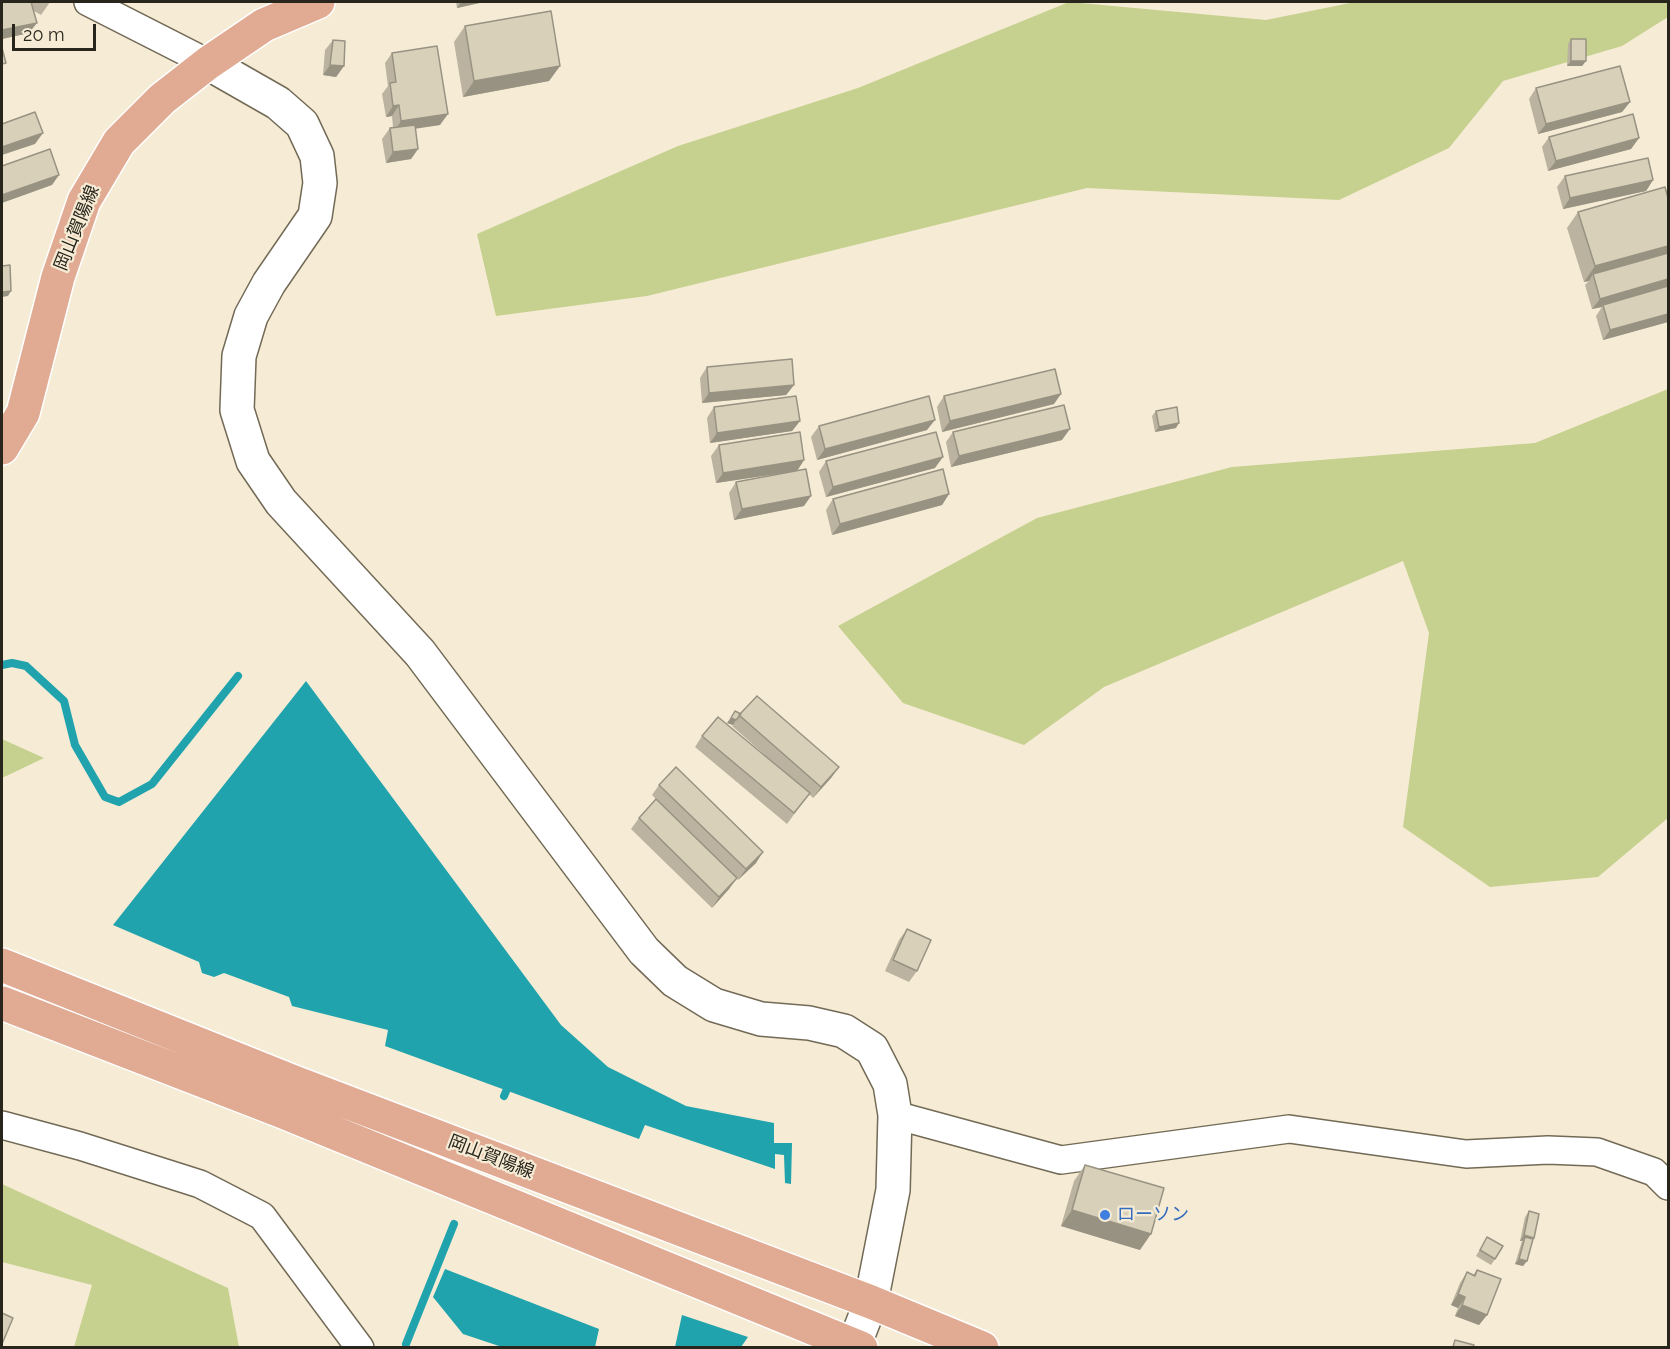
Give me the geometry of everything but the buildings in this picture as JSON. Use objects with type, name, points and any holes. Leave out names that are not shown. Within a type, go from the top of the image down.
[{"type":"main road","name":"岡山賀陽線","points":[[2,447],[23,413],[58,277],[84,201],[118,142],[162,99],[208,63],[264,25],[318,2]]},
{"type":"main road","name":"岡山賀陽線","points":[[2,965],[294,1082],[871,1302],[982,1347]]},
{"type":"main road","name":"岡山賀陽線","points":[[2,1003],[282,1111],[856,1347]]},
{"type":"street","points":[[88,2],[208,63],[278,103],[302,124],[316,156],[320,183],[315,216],[268,283],[250,316],[239,356],[237,410],[253,460],[281,502],[420,653],[644,951],[675,981],[714,1005],[761,1019],[808,1023],[844,1031],[872,1049],[890,1084],[895,1115],[893,1190],[871,1302],[856,1347]]},
{"type":"street","points":[[895,1115],[1061,1161],[1289,1129],[1466,1154],[1548,1150],[1597,1152],[1654,1172],[1668,1186]]},
{"type":"street","points":[[2,1125],[80,1146],[200,1184],[262,1216],[360,1347]]},
{"type":"green space","points":[[1069,2],[1266,20],[1355,2],[1668,2],[1668,17],[1622,46],[1503,81],[1449,148],[1339,200],[1087,188],[647,296],[496,316],[477,234],[678,146],[858,88]]},
{"type":"green space","points":[[1668,389],[1668,818],[1598,877],[1490,887],[1403,827],[1429,633],[1403,561],[1104,687],[1024,745],[903,703],[838,626],[1037,518],[1232,467],[1535,443]]},
{"type":"green space","points":[[2,739],[44,758],[2,778]]},
{"type":"green space","points":[[2,1184],[228,1288],[239,1347],[74,1347],[92,1285],[2,1262]]},
{"type":"water","points":[[306,681],[561,1025],[608,1067],[686,1106],[774,1123],[774,1143],[792,1143],[791,1184],[785,1183],[784,1155],[775,1154],[775,1169],[645,1125],[639,1139],[385,1046],[388,1030],[292,1006],[289,997],[224,973],[214,977],[202,973],[199,962],[113,925]]},
{"type":"water","points":[[445,1269],[599,1329],[595,1347],[502,1347],[463,1334],[433,1297]]},
{"type":"water","points":[[682,1315],[748,1337],[741,1347],[675,1347]]},
{"type":"waterway","points":[[2,665],[12,663],[26,666],[64,701],[75,745],[105,797],[119,802],[152,784],[238,676]]},
{"type":"waterway","points":[[504,1096],[511,1080]]},
{"type":"waterway","points":[[406,1344],[454,1224]]},
{"type":"place","name":"ローソン","points":[[1105,1215]]}]
